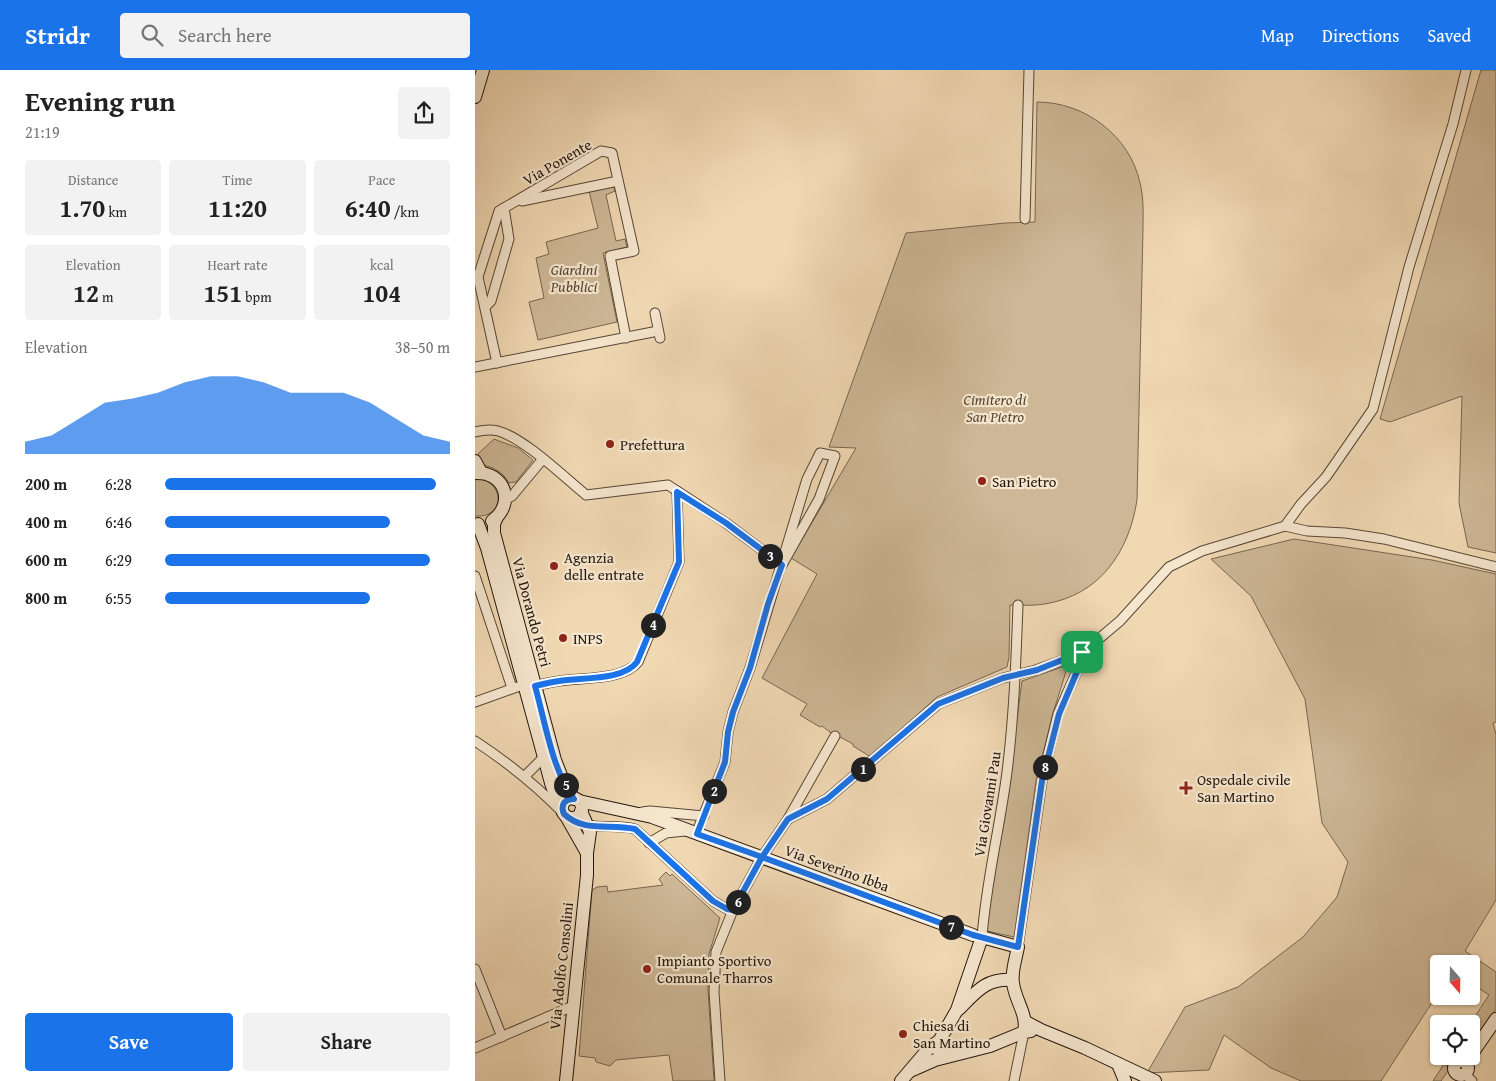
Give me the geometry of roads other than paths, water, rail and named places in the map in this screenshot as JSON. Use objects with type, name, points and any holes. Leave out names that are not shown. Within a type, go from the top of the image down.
[{"type":"street","points":[[475,97],[483,70]]},
{"type":"street","points":[[1025,219],[1029,70]]},
{"type":"street","points":[[1285,526],[1301,504],[1326,477],[1373,409],[1409,267],[1453,124],[1466,70]]},
{"type":"street","name":"Via Ponente","points":[[504,208],[601,151],[612,153],[634,251],[610,256],[626,338]]},
{"type":"street","points":[[514,202],[618,181]]},
{"type":"street","points":[[485,306],[491,301],[509,239],[504,208],[499,211],[478,277],[497,363]]},
{"type":"street","points":[[475,367],[626,338],[659,335],[655,313]]},
{"type":"street","points":[[475,432],[486,430],[499,431],[521,441],[586,495],[668,485],[726,523],[782,565]]},
{"type":"street","points":[[693,832],[703,816],[725,762],[728,732],[733,712],[750,668],[807,479],[820,453],[835,456],[819,499],[782,565]]},
{"type":"street","points":[[505,500],[512,496],[543,460]]},
{"type":"street","points":[[476,524],[485,524],[497,517],[504,506],[505,500],[501,484],[489,474],[477,469]]},
{"type":"street","points":[[475,702],[524,686],[615,675],[630,670],[637,662],[679,562],[677,492]]},
{"type":"street","name":"Via Dorando Petri","points":[[497,517],[493,524],[494,533],[524,686]]},
{"type":"street","name":"Via Dorando Petri","points":[[476,524],[487,548],[554,792],[570,808]]},
{"type":"street","points":[[788,819],[827,799],[938,704],[1003,678],[1037,670],[1082,652],[1120,621],[1169,567],[1202,551],[1285,526],[1307,531],[1345,533],[1384,539],[1496,567]]},
{"type":"street","name":"Via Dorando Petri","points":[[475,576],[555,760],[570,808]]},
{"type":"street","name":"Via Giovanni Pau","points":[[977,936],[999,825],[1007,771],[1016,674],[1018,605]]},
{"type":"street","points":[[1014,1081],[1025,1027],[1012,980],[1042,781],[1059,714],[1082,660],[1082,652]]},
{"type":"street","points":[[720,1081],[714,992],[716,952],[733,910],[762,857],[788,819],[835,736]]},
{"type":"street","points":[[475,741],[525,776],[548,796],[570,808],[589,826],[635,829],[713,901],[727,909],[733,910]]},
{"type":"street","points":[[525,776],[544,757]]},
{"type":"street","points":[[570,808],[587,853]]},
{"type":"street","name":"Via Severino Ibba","points":[[570,808],[638,814],[693,832],[977,936],[1018,947]]},
{"type":"street","points":[[638,814],[650,811],[703,816]]},
{"type":"street","name":"Via Adolfo Consolini","points":[[566,1081],[587,876],[589,826]]},
{"type":"street","name":"Via Severino Ibba","points":[[649,843],[666,833],[693,832]]},
{"type":"street","points":[[977,936],[957,1010],[939,1041],[937,1048],[939,1053],[945,1056],[990,1046],[1025,1027],[1041,1030],[1085,1048],[1148,1080]]},
{"type":"street","points":[[475,968],[502,1037]]},
{"type":"street","points":[[957,1010],[989,982],[1012,980]]},
{"type":"street","points":[[475,1048],[573,1006]]},
{"type":"street","points":[[1463,1071],[1496,1019]]},
{"type":"street","points":[[901,1081],[930,1047],[939,1041]]},
{"type":"street","points":[[910,1071],[951,1055]]},
{"type":"street","points":[[1118,1064],[1125,1081]]},
{"type":"place","name":"Prefettura","points":[[610,444]]},
{"type":"place","name":"San Pietro","points":[[982,481]]},
{"type":"place","name":"Agenzia delle entrate","points":[[554,566]]},
{"type":"place","name":"INPS","points":[[563,638]]},
{"type":"place","name":"Ospedale civile San Martino","points":[[1186,788]]},
{"type":"place","name":"Impianto Sportivo Comunale Tharros","points":[[647,969]]},
{"type":"place","name":"Chiesa di San Martino","points":[[903,1034]]},
{"type":"park label","name":"Giardini Pubblici","points":[[574,278]]},
{"type":"park label","name":"Cimitero di San Pietro","points":[[995,408]]}]
